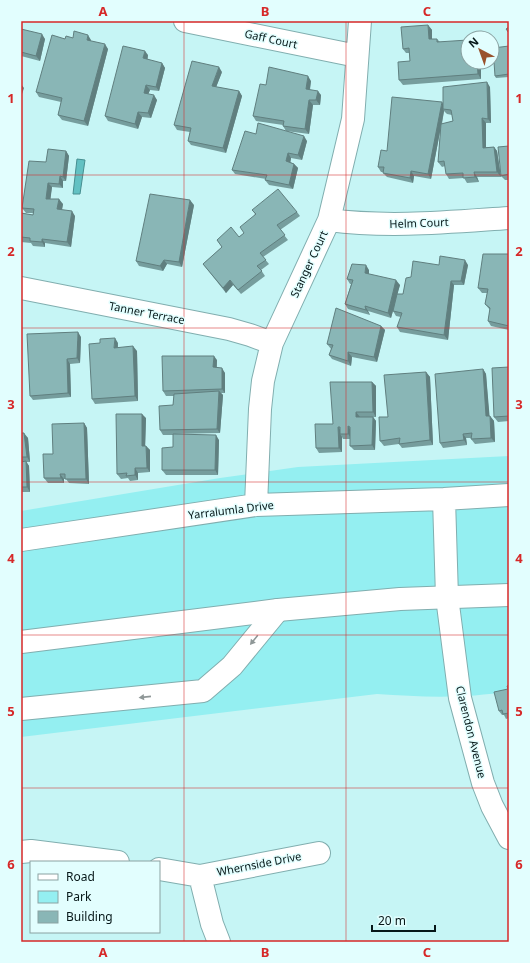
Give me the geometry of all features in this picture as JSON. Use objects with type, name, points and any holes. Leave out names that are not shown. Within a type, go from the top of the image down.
[{"type":"street","name":"Gaff Court","points":[[185,21],[357,56]]},
{"type":"street","name":"Stanger Court","points":[[256,505],[260,409],[263,381],[272,344],[329,220],[353,119],[360,21]]},
{"type":"street","name":"Helm Court","points":[[329,220],[357,224],[406,224],[509,218]]},
{"type":"street","name":"Tanner Terrace","points":[[21,288],[229,329],[250,335],[272,344]]},
{"type":"street","name":"Yarralumla Drive","points":[[21,540],[256,505],[444,499],[509,495]]},
{"type":"street","points":[[444,499],[447,597]]},
{"type":"street","points":[[21,642],[278,610],[400,598],[509,595]]},
{"type":"street","name":"Clarendon Avenue","points":[[447,597],[460,698],[483,783],[492,806],[509,838]]},
{"type":"street","points":[[21,709],[203,691],[232,666],[278,610]]},
{"type":"street","points":[[21,852],[31,851],[110,861]]},
{"type":"street","name":"Whernside Drive","points":[[160,869],[200,876],[318,853]]},
{"type":"street","points":[[200,876],[212,924],[219,942]]},
{"type":"green space","points":[[509,456],[509,691],[493,694],[460,696],[377,694],[21,737],[21,511],[220,478],[298,467]]},
{"type":"shaded area","points":[[77,159],[85,160],[80,194],[73,194]]},
{"type":"building","points":[[428,25],[429,39],[437,39],[437,42],[460,41],[460,70],[478,70],[478,74],[399,80],[398,62],[410,61],[409,48],[403,49],[401,27]]},
{"type":"building","points":[[21,29],[42,34],[36,56],[21,52]]},
{"type":"building","points":[[74,31],[88,35],[87,40],[105,44],[84,121],[58,115],[62,98],[36,92],[52,35],[65,39],[66,36],[73,38]]},
{"type":"building","points":[[123,46],[145,51],[143,58],[162,63],[156,87],[146,85],[144,93],[154,95],[148,113],[138,112],[135,124],[105,116]]},
{"type":"building","points":[[509,46],[509,74],[495,76],[495,70],[500,70],[500,47]]},
{"type":"building","points":[[192,61],[219,67],[212,86],[239,91],[223,148],[188,141],[191,128],[174,125]]},
{"type":"building","points":[[269,67],[308,76],[306,89],[318,91],[316,100],[309,100],[305,129],[283,126],[284,121],[253,116],[260,84],[266,85]]},
{"type":"building","points":[[487,82],[488,119],[482,118],[483,148],[494,147],[497,172],[474,172],[475,177],[463,178],[463,173],[446,174],[444,161],[438,162],[441,124],[453,121],[451,110],[443,109],[443,87]]},
{"type":"building","points":[[392,97],[442,102],[428,174],[411,171],[410,178],[383,173],[384,167],[378,167],[381,150],[387,151]]},
{"type":"building","points":[[258,123],[304,136],[298,155],[288,153],[286,161],[294,164],[289,185],[265,180],[267,175],[232,170],[245,131],[256,134]]},
{"type":"building","points":[[509,146],[509,174],[501,176],[498,147]]},
{"type":"building","points":[[48,149],[66,151],[63,177],[60,176],[59,184],[48,183],[46,199],[59,199],[57,209],[72,211],[67,242],[42,239],[42,242],[30,241],[30,238],[21,237],[21,213],[33,215],[34,209],[22,208],[29,161],[46,162]]},
{"type":"building","points":[[278,189],[297,212],[277,225],[285,235],[260,253],[266,260],[257,266],[262,271],[238,290],[230,280],[223,288],[203,264],[222,247],[217,240],[231,227],[239,237],[244,233],[240,227],[256,214],[252,210]]},
{"type":"building","points":[[150,194],[190,200],[179,262],[164,260],[160,266],[136,261]]},
{"type":"building","points":[[483,254],[509,254],[509,326],[488,321],[490,308],[485,304],[488,289],[478,288]]},
{"type":"building","points":[[440,256],[465,260],[461,281],[451,281],[444,335],[397,327],[402,313],[393,311],[397,294],[403,294],[406,278],[411,277],[413,261],[439,265]]},
{"type":"building","points":[[352,264],[366,265],[365,273],[396,280],[388,313],[365,306],[366,310],[345,304],[353,280],[347,279]]},
{"type":"building","points":[[336,308],[381,326],[374,357],[348,352],[348,361],[329,355],[333,345],[327,344]]},
{"type":"building","points":[[78,332],[77,358],[67,359],[68,393],[30,396],[27,334]]},
{"type":"building","points":[[115,338],[114,348],[133,346],[135,396],[92,399],[89,344],[100,343],[100,339]]},
{"type":"building","points":[[162,356],[214,356],[213,367],[222,368],[222,389],[163,391]]},
{"type":"building","points":[[509,367],[509,416],[494,417],[492,368]]},
{"type":"building","points":[[483,369],[486,416],[490,416],[491,438],[471,439],[472,433],[463,434],[464,440],[440,443],[435,374]]},
{"type":"building","points":[[426,372],[430,440],[399,444],[400,438],[380,441],[379,417],[388,417],[384,375]]},
{"type":"building","points":[[330,382],[372,382],[373,412],[356,412],[356,417],[373,417],[372,445],[350,446],[350,427],[348,426],[348,434],[340,434],[340,427],[338,427],[339,448],[316,448],[315,424],[333,424]]},
{"type":"building","points":[[219,391],[217,429],[160,430],[159,406],[173,405],[174,394]]},
{"type":"building","points":[[116,414],[142,414],[142,446],[146,446],[147,468],[135,468],[135,475],[126,476],[127,473],[117,474]]},
{"type":"building","points":[[84,423],[86,479],[65,479],[65,474],[60,474],[61,478],[44,478],[43,454],[53,454],[52,424]]},
{"type":"building","points":[[21,433],[24,433],[27,457],[21,457]]},
{"type":"building","points":[[173,434],[216,435],[215,470],[162,470],[162,448],[173,447]]},
{"type":"building","points":[[26,461],[27,487],[21,487],[21,462]]},
{"type":"building","points":[[509,685],[509,713],[503,714],[502,710],[499,711],[494,692],[508,689],[507,686]]}]
